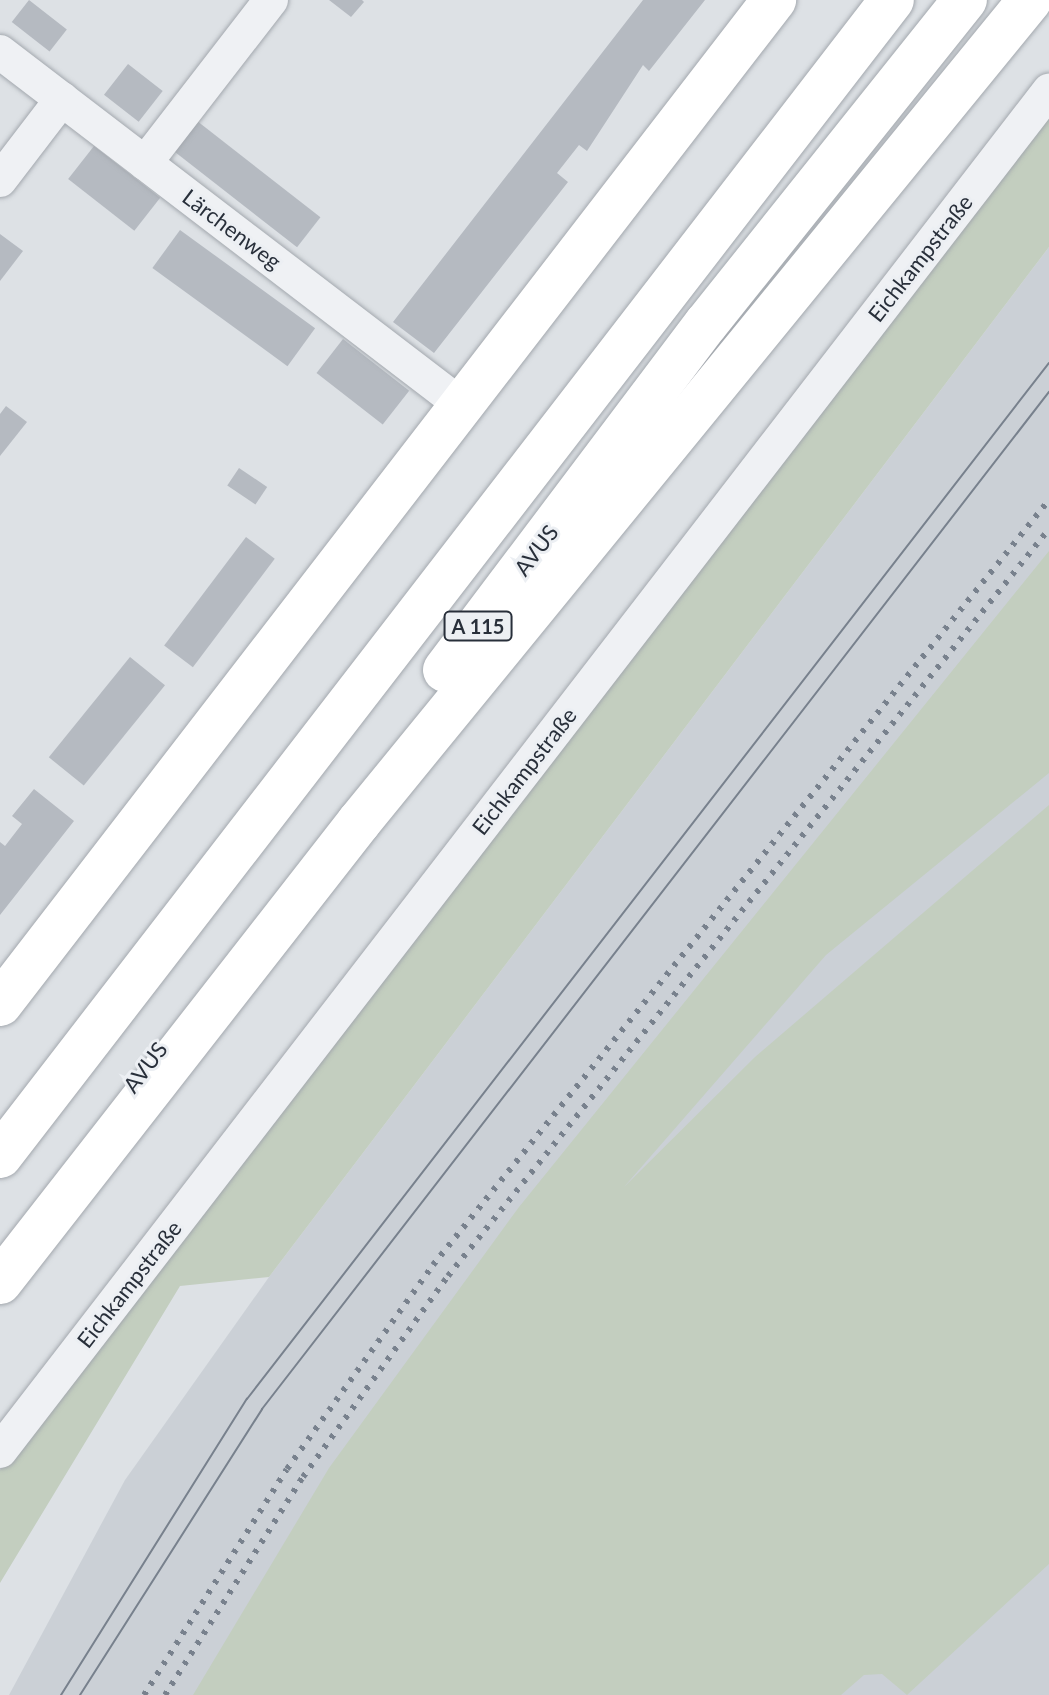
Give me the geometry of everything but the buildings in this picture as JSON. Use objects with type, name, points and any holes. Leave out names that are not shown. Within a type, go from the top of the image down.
[{"type":"main road","points":[[0,1004],[464,407],[774,0]]},
{"type":"main road","name":"A 115","points":[[0,1156],[892,0]]},
{"type":"main road","name":"AVUS","points":[[0,1259],[706,324],[965,0]]},
{"type":"main road","points":[[0,1282],[349,834],[1030,0]]},
{"type":"street","points":[[145,163],[271,0]]},
{"type":"street","name":"Lärchenweg","points":[[0,52],[464,407]]},
{"type":"street","name":"Eichkampstraße","points":[[0,1451],[1049,91]]},
{"type":"street","points":[[0,180],[62,99]]},
{"type":"shaded area","points":[[1049,247],[1049,1695],[9,1695],[125,1480],[269,1277]]},
{"type":"green space","points":[[1049,105],[1049,247],[269,1277],[180,1286],[0,1583],[0,1470]]},
{"type":"green space","points":[[1049,551],[1049,773],[826,955],[624,1187],[755,1057],[1049,805],[1049,1564],[907,1695],[882,1674],[864,1675],[841,1695],[193,1695],[329,1468],[519,1207]]},
{"type":"tram line","points":[[61,1695],[247,1399],[1049,363]]},
{"type":"tram line","points":[[80,1695],[262,1409],[1049,392]]},
{"type":"railway","points":[[144,1695],[287,1469],[433,1265],[1049,500]]},
{"type":"railway","points":[[165,1695],[303,1477],[448,1276],[1049,529]]}]
